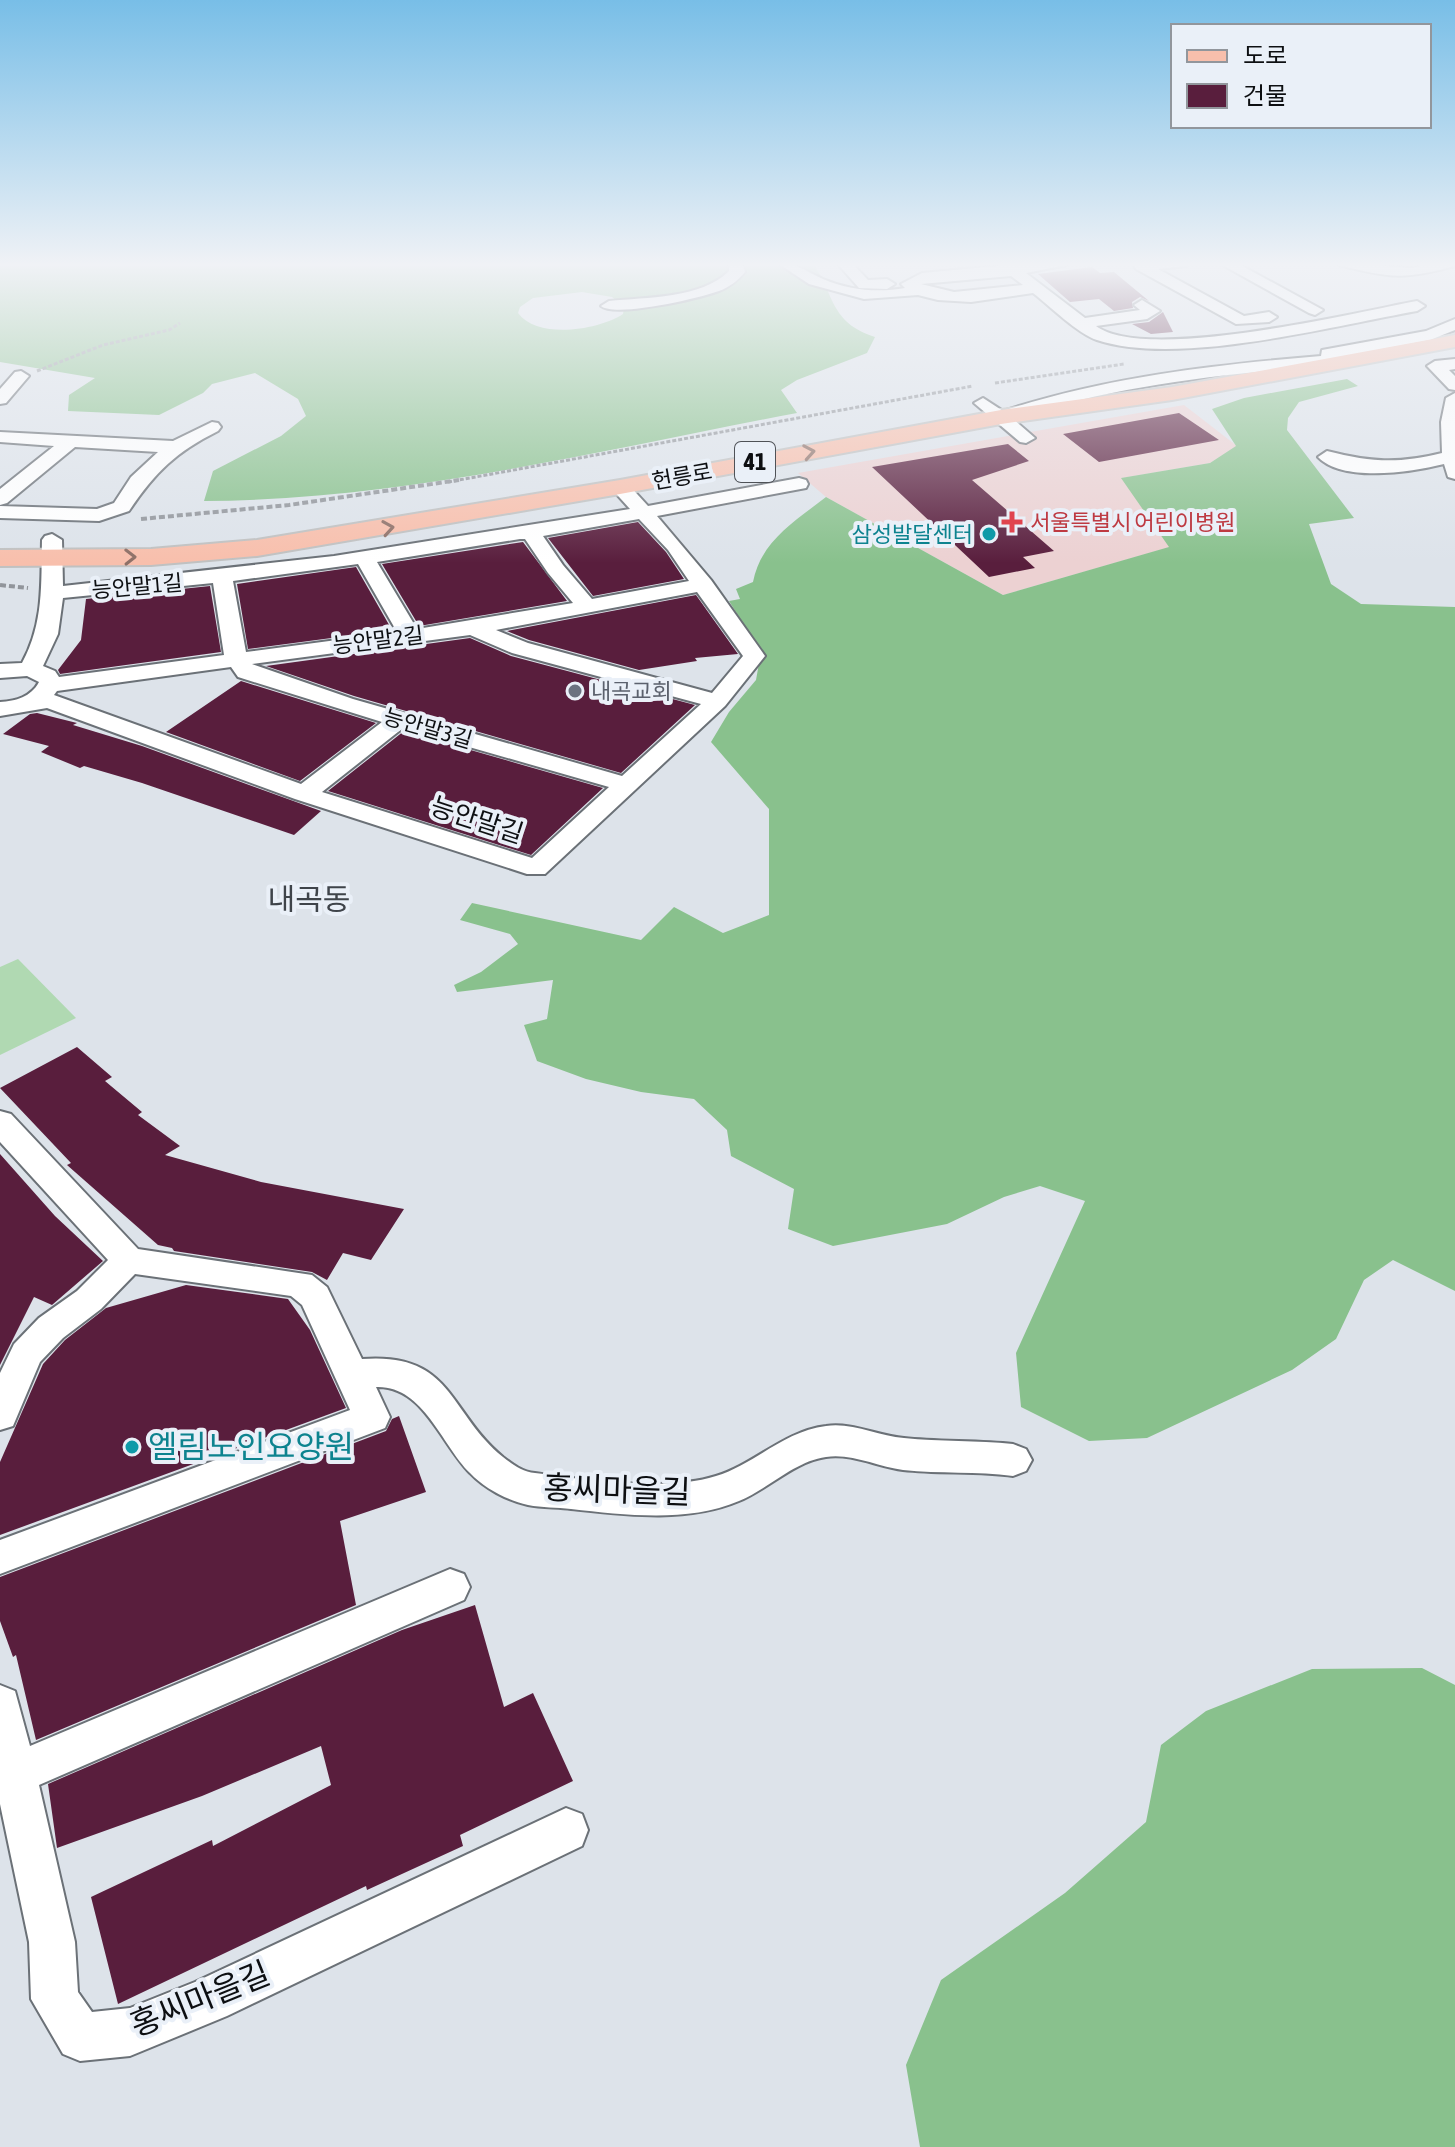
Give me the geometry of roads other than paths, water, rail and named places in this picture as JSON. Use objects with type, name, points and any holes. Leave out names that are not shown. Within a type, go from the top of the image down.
[{"type":"main road","name":"헌릉로","points":[[0,558],[133,537],[287,522],[1216,362]]},
{"type":"main road","name":"헌릉로","points":[[0,538],[52,549],[151,557],[257,548],[620,487],[986,402],[1084,407],[1332,362]]},
{"type":"street","points":[[1455,364],[1435,366],[1455,385]]},
{"type":"street","points":[[0,399],[21,376]]},
{"type":"street","points":[[1327,457],[1361,467],[1386,470],[1453,465],[1449,420],[1455,398]]},
{"type":"street","points":[[986,402],[1026,438]]},
{"type":"street","points":[[0,512],[99,515],[122,507],[130,488],[174,447],[212,427]]},
{"type":"street","points":[[0,437],[174,447]]},
{"type":"street","points":[[0,499],[68,443]]},
{"type":"street","points":[[646,512],[799,484]]},
{"type":"street","name":"능안말길","points":[[43,692],[50,701],[304,794],[536,868],[717,701],[754,656],[704,584],[646,512],[620,487]]},
{"type":"street","name":"능안말1길","points":[[53,593],[222,578],[366,560],[646,512]]},
{"type":"street","points":[[530,531],[555,569],[587,606]]},
{"type":"street","points":[[30,669],[46,642],[53,617],[52,549]]},
{"type":"street","points":[[366,560],[410,636]]},
{"type":"street","points":[[222,578],[236,659]]},
{"type":"street","name":"능안말2길","points":[[2,710],[43,692],[236,659],[472,628],[704,584]]},
{"type":"street","points":[[472,628],[520,648],[717,701]]},
{"type":"street","name":"능안말3길","points":[[236,659],[246,672],[399,720],[627,785]]},
{"type":"street","points":[[0,671],[30,669],[47,676],[43,692]]},
{"type":"street","points":[[304,794],[399,720]]},
{"type":"street","points":[[0,1122],[128,1260],[300,1284],[315,1296],[372,1417],[0,1557]]},
{"type":"street","points":[[0,1415],[26,1354],[51,1328],[89,1300],[128,1260]]},
{"type":"street","name":"홍씨마을길","points":[[352,1374],[399,1373],[427,1387],[466,1445],[490,1468],[522,1487],[610,1496],[672,1497],[719,1492],[756,1476],[789,1455],[828,1441],[904,1454],[974,1455],[1013,1460]]},
{"type":"street","points":[[15,1774],[450,1587]]},
{"type":"street","name":"홍씨마을길","points":[[0,1705],[52,1942],[55,1999],[80,2037],[130,2032],[210,1999],[566,1830]]},
{"type":"place","name":"서울특별시 어린이병원","points":[[1012,522]]},
{"type":"place","name":"삼성발달센터","points":[[989,534]]},
{"type":"place","name":"내곡교회","points":[[575,691]]},
{"type":"place","name":"엘림노인요양원","points":[[132,1447]]},
{"type":"district","name":"내곡동","points":[[309,900]]}]
